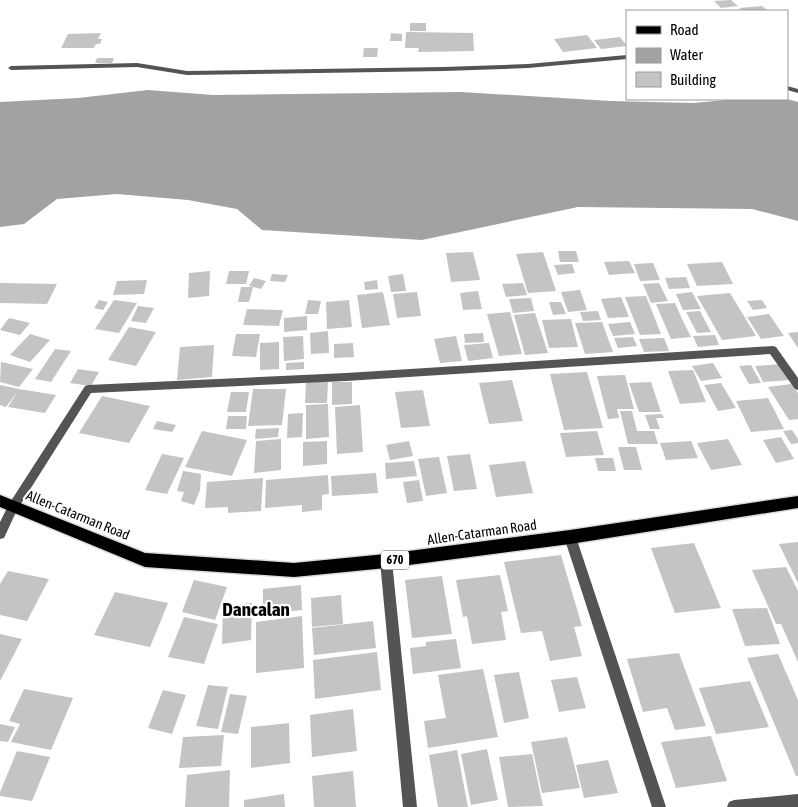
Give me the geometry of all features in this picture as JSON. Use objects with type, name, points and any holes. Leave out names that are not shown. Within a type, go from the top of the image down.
[{"type":"main road","name":"Allen-Catarman Road","points":[[6,504],[145,560],[294,570],[386,562],[570,537],[798,502]]},
{"type":"street","points":[[11,68],[137,65],[187,73],[444,69],[528,66],[626,57]]},
{"type":"street","points":[[0,534],[6,504],[88,389],[346,377],[773,350],[798,386]]},
{"type":"street","points":[[570,537],[659,807]]},
{"type":"street","points":[[386,562],[410,807]]},
{"type":"street","points":[[734,807],[798,801]]},
{"type":"water","points":[[148,90],[213,95],[460,92],[611,101],[693,103],[726,100],[788,99],[798,102],[798,221],[752,209],[578,207],[422,240],[262,230],[237,209],[188,200],[117,194],[57,199],[24,224],[0,227],[0,102],[78,98]]},
{"type":"building","points":[[731,0],[738,6],[721,8],[714,1]]},
{"type":"building","points":[[762,6],[767,10],[742,10],[739,8]]},
{"type":"building","points":[[410,23],[426,23],[426,31],[410,31]]},
{"type":"building","points":[[406,32],[473,33],[474,51],[418,52],[419,48],[405,48]]},
{"type":"building","points":[[101,33],[98,39],[102,39],[100,44],[96,44],[94,48],[61,48],[68,34]]},
{"type":"building","points":[[391,33],[402,34],[402,41],[390,41]]},
{"type":"building","points":[[587,35],[597,48],[563,52],[554,39]]},
{"type":"building","points":[[620,37],[626,46],[601,49],[594,40]]},
{"type":"building","points":[[364,48],[378,48],[377,57],[363,57]]},
{"type":"building","points":[[97,58],[114,58],[112,63],[95,63]]},
{"type":"building","points":[[558,251],[576,251],[579,262],[560,262]]},
{"type":"building","points":[[473,252],[480,280],[451,282],[446,253]]},
{"type":"building","points":[[543,252],[556,291],[528,293],[516,254]]},
{"type":"building","points":[[629,261],[635,273],[609,275],[604,262]]},
{"type":"building","points":[[722,262],[733,284],[697,286],[687,264]]},
{"type":"building","points":[[653,263],[660,280],[640,281],[634,264]]},
{"type":"building","points":[[572,264],[575,273],[558,275],[554,265]]},
{"type":"building","points":[[210,271],[209,296],[188,298],[189,273]]},
{"type":"building","points":[[229,271],[249,271],[246,284],[226,284]]},
{"type":"building","points":[[272,274],[288,275],[285,282],[270,281]]},
{"type":"building","points":[[403,274],[406,291],[391,292],[388,276]]},
{"type":"building","points":[[686,277],[690,288],[669,289],[665,278]]},
{"type":"building","points":[[254,278],[266,281],[261,289],[249,286]]},
{"type":"building","points":[[147,280],[144,294],[113,295],[117,281]]},
{"type":"building","points":[[377,280],[378,289],[365,290],[364,282]]},
{"type":"building","points":[[0,283],[57,284],[47,304],[0,303]]},
{"type":"building","points":[[523,283],[527,295],[506,297],[502,284]]},
{"type":"building","points":[[659,283],[668,301],[651,303],[643,284]]},
{"type":"building","points":[[241,287],[253,287],[249,302],[238,302]]},
{"type":"building","points":[[580,290],[587,310],[568,312],[561,292]]},
{"type":"building","points":[[478,291],[482,309],[463,310],[460,293]]},
{"type":"building","points":[[383,292],[390,325],[362,328],[357,295]]},
{"type":"building","points":[[417,292],[421,316],[397,318],[393,294]]},
{"type":"building","points":[[692,292],[701,309],[683,310],[676,294]]},
{"type":"building","points":[[730,293],[756,336],[722,340],[697,296]]},
{"type":"building","points":[[646,296],[661,334],[640,335],[625,297]]},
{"type":"building","points":[[621,297],[629,317],[608,318],[601,299]]},
{"type":"building","points":[[531,298],[534,311],[513,313],[509,299]]},
{"type":"building","points":[[99,300],[108,302],[103,310],[94,308]]},
{"type":"building","points":[[114,300],[137,303],[119,333],[95,329]]},
{"type":"building","points":[[308,300],[321,301],[318,314],[305,314]]},
{"type":"building","points":[[349,300],[352,327],[327,329],[326,302]]},
{"type":"building","points":[[762,300],[767,308],[753,310],[747,301]]},
{"type":"building","points":[[549,302],[561,302],[566,314],[553,315]]},
{"type":"building","points":[[675,303],[691,337],[671,339],[656,304]]},
{"type":"building","points":[[138,306],[154,308],[146,323],[131,321]]},
{"type":"building","points":[[247,309],[283,310],[279,326],[243,325]]},
{"type":"building","points":[[598,311],[601,320],[583,321],[580,312]]},
{"type":"building","points":[[700,311],[711,332],[697,333],[686,312]]},
{"type":"building","points":[[510,312],[522,354],[499,356],[487,314]]},
{"type":"building","points":[[535,313],[548,353],[525,355],[514,315]]},
{"type":"building","points":[[769,314],[784,336],[761,339],[747,317]]},
{"type":"building","points":[[307,316],[307,330],[284,332],[284,318]]},
{"type":"building","points":[[9,318],[30,323],[20,335],[0,330]]},
{"type":"building","points":[[571,319],[578,347],[549,348],[542,320]]},
{"type":"building","points":[[602,322],[613,352],[585,354],[575,323]]},
{"type":"building","points":[[630,322],[635,334],[613,336],[608,324]]},
{"type":"building","points":[[129,327],[156,332],[136,366],[108,360]]},
{"type":"building","points":[[328,331],[329,353],[311,354],[310,333]]},
{"type":"building","points":[[798,332],[798,348],[788,333]]},
{"type":"building","points":[[483,333],[484,342],[465,343],[464,334]]},
{"type":"building","points":[[30,334],[50,340],[30,362],[10,355]]},
{"type":"building","points":[[236,334],[260,334],[256,357],[232,356]]},
{"type":"building","points":[[715,335],[719,345],[698,347],[693,336]]},
{"type":"building","points":[[303,336],[304,359],[284,361],[283,337]]},
{"type":"building","points":[[456,336],[462,361],[440,363],[434,339]]},
{"type":"building","points":[[633,337],[637,346],[618,348],[614,338]]},
{"type":"building","points":[[664,338],[669,351],[644,352],[639,339]]},
{"type":"building","points":[[279,342],[279,369],[260,370],[260,343]]},
{"type":"building","points":[[353,343],[354,357],[334,358],[334,344]]},
{"type":"building","points":[[489,343],[493,358],[468,361],[464,345]]},
{"type":"building","points":[[214,345],[212,377],[177,380],[180,347]]},
{"type":"building","points":[[55,349],[71,351],[51,382],[35,379]]},
{"type":"building","points":[[1,362],[33,369],[19,387],[0,382]]},
{"type":"building","points":[[304,362],[304,369],[286,370],[286,363]]},
{"type":"building","points":[[713,363],[722,378],[701,381],[692,366]]},
{"type":"building","points":[[782,364],[791,380],[763,382],[755,366]]},
{"type":"building","points":[[751,365],[761,383],[749,384],[739,366]]},
{"type":"building","points":[[78,369],[99,372],[91,386],[70,383]]},
{"type":"building","points":[[693,370],[706,402],[680,404],[668,371]]},
{"type":"building","points":[[587,372],[603,428],[564,430],[550,374]]},
{"type":"building","points":[[625,375],[634,409],[617,409],[619,418],[608,419],[597,376]]},
{"type":"building","points":[[512,380],[523,421],[489,424],[479,383]]},
{"type":"building","points":[[306,382],[328,382],[327,403],[305,403]]},
{"type":"building","points":[[332,382],[352,382],[352,404],[332,405]]},
{"type":"building","points":[[651,382],[661,412],[639,412],[629,383]]},
{"type":"building","points":[[721,383],[736,408],[718,411],[704,385]]},
{"type":"building","points":[[792,384],[798,393],[798,419],[789,420],[768,387]]},
{"type":"building","points":[[0,385],[56,395],[45,413],[8,407],[18,391],[6,407],[0,405]]},
{"type":"building","points":[[253,389],[286,389],[282,425],[248,426]]},
{"type":"building","points":[[423,390],[430,426],[401,428],[395,392]]},
{"type":"building","points":[[231,392],[249,392],[246,412],[227,412]]},
{"type":"building","points":[[102,396],[150,406],[129,443],[79,433]]},
{"type":"building","points":[[768,398],[784,429],[751,432],[736,401]]},
{"type":"building","points":[[328,404],[329,437],[306,439],[306,405]]},
{"type":"building","points":[[360,405],[363,452],[337,454],[335,407]]},
{"type":"building","points":[[620,411],[632,411],[637,431],[654,431],[658,444],[628,444]]},
{"type":"building","points":[[303,413],[302,437],[287,438],[288,414]]},
{"type":"building","points":[[662,414],[664,418],[656,418],[660,429],[650,429],[645,415]]},
{"type":"building","points":[[228,416],[247,416],[246,429],[226,429]]},
{"type":"building","points":[[157,421],[176,425],[172,432],[153,429]]},
{"type":"building","points":[[279,428],[278,437],[255,439],[256,429]]},
{"type":"building","points":[[792,430],[798,439],[798,443],[791,444],[783,431]]},
{"type":"building","points":[[202,431],[247,440],[232,476],[185,467]]},
{"type":"building","points":[[597,431],[604,455],[566,457],[560,433]]},
{"type":"building","points":[[781,437],[794,459],[776,463],[763,440]]},
{"type":"building","points":[[281,439],[281,470],[254,473],[256,441]]},
{"type":"building","points":[[728,439],[742,465],[711,470],[697,443]]},
{"type":"building","points":[[327,441],[327,464],[303,466],[303,442]]},
{"type":"building","points":[[409,441],[413,456],[390,460],[386,445]]},
{"type":"building","points":[[691,441],[698,458],[666,460],[660,443]]},
{"type":"building","points":[[618,447],[636,447],[642,470],[624,470]]},
{"type":"building","points":[[162,454],[184,458],[167,494],[145,490]]},
{"type":"building","points":[[470,454],[477,489],[454,491],[447,456]]},
{"type":"building","points":[[439,457],[447,493],[426,496],[418,459]]},
{"type":"building","points":[[595,458],[613,458],[616,471],[598,471]]},
{"type":"building","points":[[414,461],[417,476],[386,479],[385,463]]},
{"type":"building","points":[[525,461],[533,493],[496,497],[489,465]]},
{"type":"building","points":[[183,471],[201,474],[200,490],[194,505],[181,501],[184,492],[177,491]]},
{"type":"building","points":[[376,473],[378,493],[332,496],[331,476]]},
{"type":"building","points":[[328,475],[329,494],[322,495],[322,510],[302,512],[302,505],[265,508],[266,480]]},
{"type":"building","points":[[263,478],[261,511],[228,513],[228,507],[205,508],[207,482]]},
{"type":"building","points":[[419,480],[423,501],[407,503],[403,482]]},
{"type":"building","points":[[798,542],[798,583],[779,544]]},
{"type":"building","points":[[694,543],[721,608],[675,613],[651,548]]},
{"type":"building","points":[[561,555],[582,626],[574,627],[582,656],[550,661],[542,631],[521,633],[504,562]]},
{"type":"building","points":[[786,567],[798,591],[798,662],[781,624],[776,624],[752,570]]},
{"type":"building","points":[[8,571],[49,579],[27,621],[0,615],[0,584]]},
{"type":"building","points":[[500,575],[508,611],[501,612],[506,640],[472,644],[467,616],[463,617],[456,580]]},
{"type":"building","points":[[442,576],[452,634],[412,638],[405,580]]},
{"type":"building","points":[[194,580],[227,587],[215,620],[182,612]]},
{"type":"building","points":[[301,585],[302,610],[263,614],[263,589]]},
{"type":"building","points":[[115,592],[168,603],[150,647],[94,635]]},
{"type":"building","points":[[341,595],[343,624],[312,627],[311,598]]},
{"type":"building","points":[[252,603],[251,640],[222,644],[223,606]]},
{"type":"building","points":[[767,608],[780,644],[745,646],[732,609]]},
{"type":"building","points":[[302,616],[304,668],[256,673],[256,622]]},
{"type":"building","points":[[184,617],[218,624],[204,664],[168,657]]},
{"type":"building","points":[[373,621],[376,648],[314,655],[312,628]]},
{"type":"building","points":[[0,634],[22,639],[0,681]]},
{"type":"building","points":[[456,639],[461,668],[413,674],[410,648],[426,646],[426,642]]},
{"type":"building","points":[[377,652],[381,690],[315,699],[313,660]]},
{"type":"building","points":[[679,653],[706,726],[675,730],[667,708],[643,712],[627,659]]},
{"type":"building","points":[[778,654],[798,700],[798,776],[796,776],[747,658]]},
{"type":"building","points":[[483,669],[498,737],[428,748],[424,721],[446,718],[438,675]]},
{"type":"building","points":[[519,672],[529,718],[504,723],[494,675]]},
{"type":"building","points":[[577,677],[586,708],[559,712],[551,680]]},
{"type":"building","points":[[750,681],[769,727],[716,734],[699,688]]},
{"type":"building","points":[[208,685],[228,687],[218,729],[196,726]]},
{"type":"building","points":[[24,689],[73,698],[51,750],[11,742],[20,724],[9,721]]},
{"type":"building","points":[[163,690],[186,695],[172,734],[148,728]]},
{"type":"building","points":[[230,694],[247,696],[238,734],[221,732]]},
{"type":"building","points":[[353,709],[357,751],[312,757],[310,715]]},
{"type":"building","points":[[289,723],[290,763],[251,768],[251,727]]},
{"type":"building","points":[[0,724],[15,727],[8,742],[0,741]]},
{"type":"building","points":[[224,735],[221,766],[179,768],[183,737]]},
{"type":"building","points":[[711,736],[727,781],[676,788],[661,742]]},
{"type":"building","points":[[567,737],[580,788],[542,793],[531,742]]},
{"type":"building","points":[[487,749],[498,800],[471,805],[461,754]]},
{"type":"building","points":[[457,750],[468,807],[438,807],[429,755]]},
{"type":"building","points":[[17,751],[50,757],[32,801],[0,796]]},
{"type":"building","points":[[532,754],[543,806],[508,807],[499,757]]},
{"type":"building","points":[[608,760],[618,793],[584,798],[576,765]]},
{"type":"building","points":[[230,770],[229,807],[185,807],[187,775]]},
{"type":"building","points":[[353,771],[356,807],[314,807],[312,776]]},
{"type":"building","points":[[284,794],[285,807],[244,807],[244,800]]},
{"type":"district","name":"Dancalan","points":[[256,609]]}]
